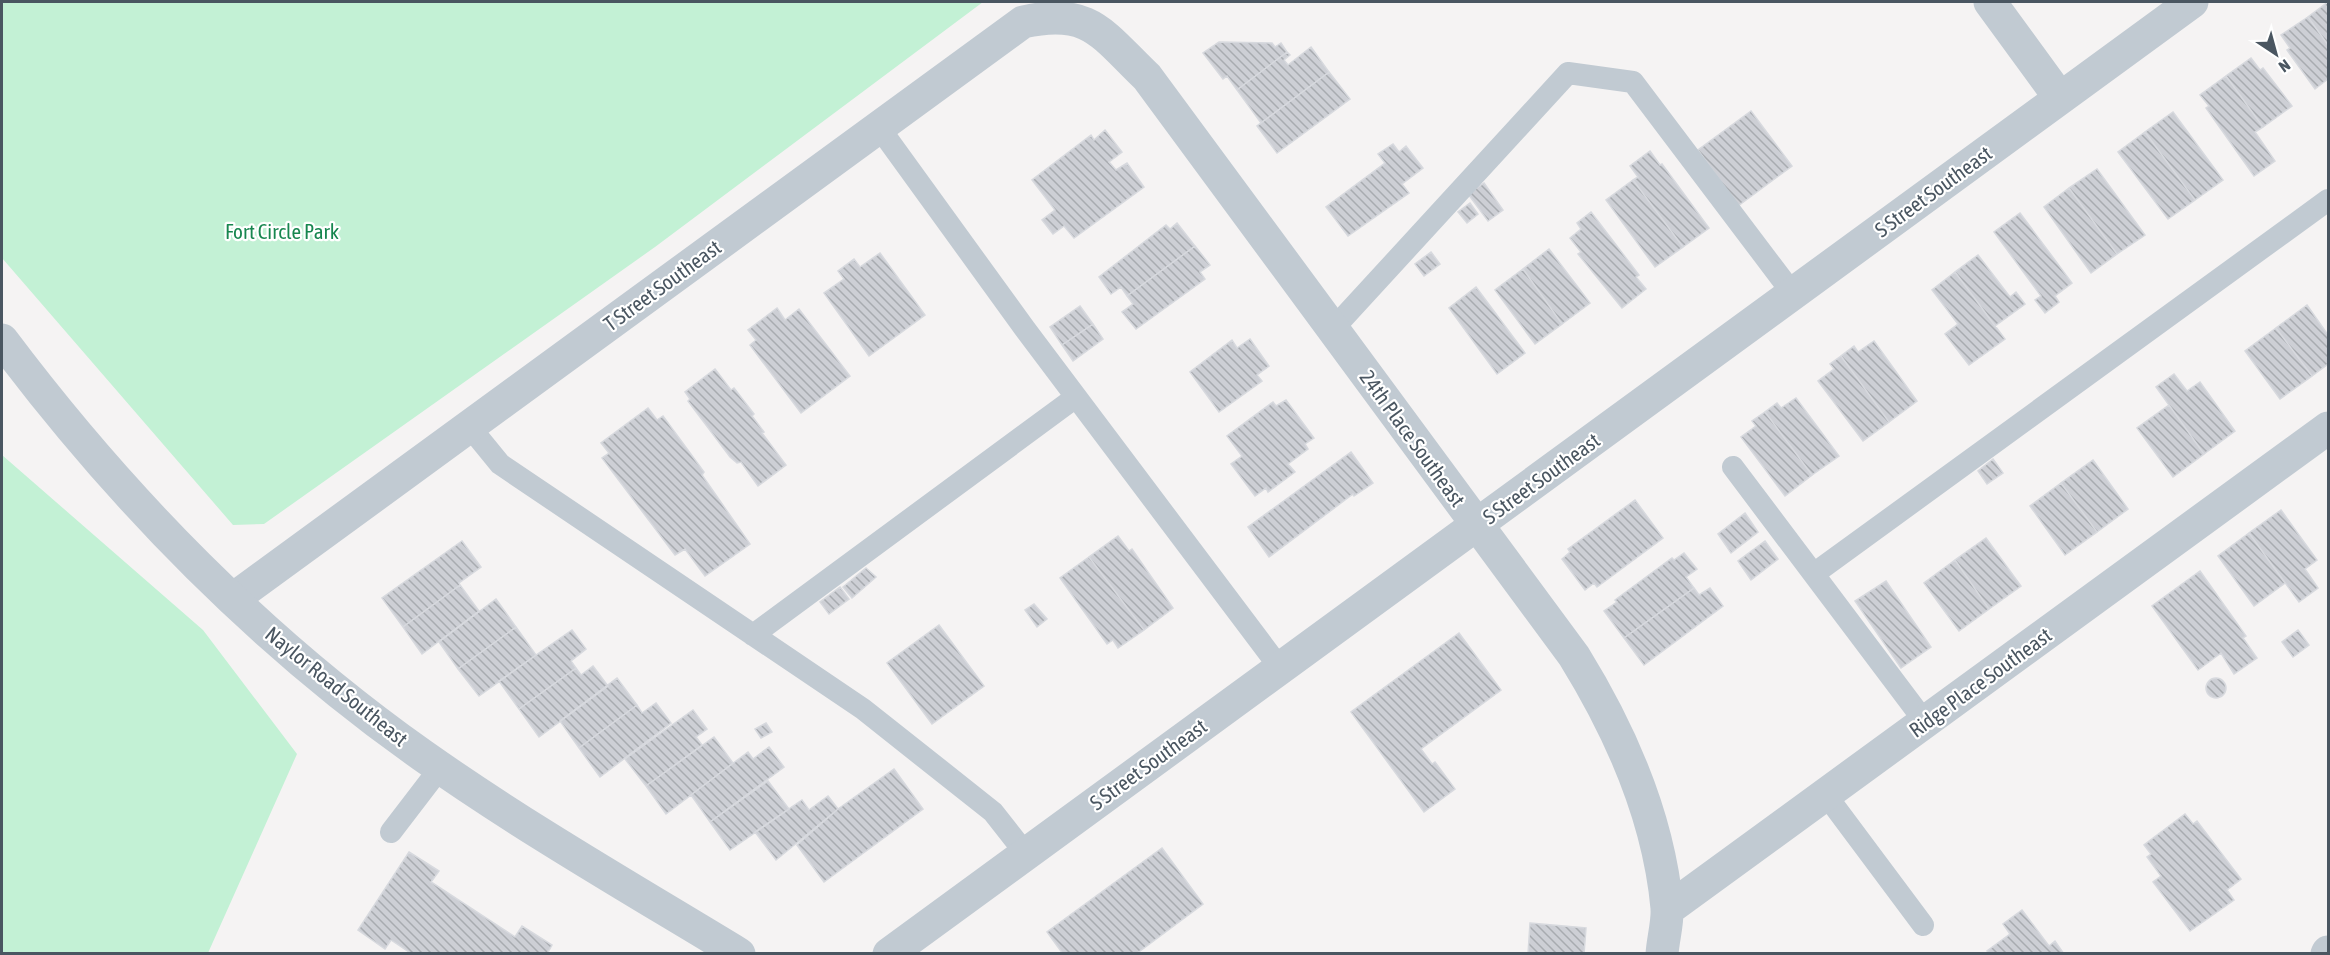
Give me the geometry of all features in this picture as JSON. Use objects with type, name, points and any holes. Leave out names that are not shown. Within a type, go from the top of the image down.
[{"type":"street","points":[[1990,2],[2060,98]]},
{"type":"street","name":"S Street Southeast","points":[[889,954],[2192,2]]},
{"type":"street","name":"T Street Southeast","points":[[233,599],[1023,22],[1061,16],[1084,21],[1104,35]]},
{"type":"street","name":"24th Place Southeast","points":[[1104,35],[1147,77],[1574,656],[1609,717],[1644,802],[1658,853],[1667,910]]},
{"type":"street","name":"Naylor Road Southeast","points":[[2,340],[109,471],[233,599],[327,683],[440,768],[525,826],[739,954]]},
{"type":"street","name":"Ridge Place Southeast","points":[[1667,910],[2328,428]]},
{"type":"street","points":[[1662,954],[1667,910]]},
{"type":"lane","points":[[1333,329],[1568,73],[1633,82],[1793,294]]},
{"type":"lane","points":[[878,126],[1076,396],[1280,668]]},
{"type":"lane","points":[[1815,573],[2328,200]]},
{"type":"lane","points":[[753,635],[1076,396]]},
{"type":"lane","points":[[469,426],[500,464],[863,709],[993,812],[1026,854]]},
{"type":"lane","points":[[1733,467],[1925,722]]},
{"type":"lane","points":[[391,832],[440,768]]},
{"type":"lane","points":[[1826,795],[1923,925]]},
{"type":"green space","name":"Fort Circle Park","points":[[2,2],[983,2],[655,247],[264,524],[233,525],[2,258]]},
{"type":"green space","points":[[2,455],[203,630],[297,754],[208,953],[2,953]]},
{"type":"building","points":[[2328,2],[2328,45],[2308,17]]},
{"type":"building","points":[[2308,17],[2328,45],[2328,79],[2315,89],[2287,50],[2290,48],[2281,35]]},
{"type":"building","points":[[1219,42],[1272,43],[1275,47],[1281,43],[1287,52],[1237,90],[1227,76],[1223,79],[1203,53]]},
{"type":"building","points":[[1311,47],[1329,72],[1261,123],[1237,90],[1287,52],[1290,55],[1284,60],[1288,65]]},
{"type":"building","points":[[2251,58],[2260,70],[2263,68],[2292,106],[2263,127],[2226,76]]},
{"type":"building","points":[[1329,72],[1350,99],[1277,153],[1257,126]]},
{"type":"building","points":[[2226,76],[2263,127],[2255,132],[2275,161],[2254,176],[2206,108],[2209,106],[2200,95]]},
{"type":"building","points":[[1751,111],[1792,166],[1738,206],[1698,150]]},
{"type":"building","points":[[2173,112],[2223,180],[2195,200],[2145,132]]},
{"type":"building","points":[[1105,130],[1122,152],[1109,162],[1116,170],[1127,163],[1144,187],[1074,238],[1064,226],[1053,234],[1042,220],[1055,210],[1032,180],[1091,135],[1094,140]]},
{"type":"building","points":[[2145,132],[2195,200],[2168,219],[2118,152]]},
{"type":"building","points":[[1393,144],[1399,152],[1406,146],[1423,168],[1402,184],[1409,193],[1348,236],[1326,207],[1385,163],[1378,154]]},
{"type":"building","points":[[1650,151],[1709,228],[1683,247],[1633,180],[1638,177],[1630,166]]},
{"type":"building","points":[[2097,169],[2145,235],[2117,254],[2069,188]]},
{"type":"building","points":[[1633,180],[1683,247],[1655,267],[1606,200]]},
{"type":"building","points":[[1484,183],[1503,210],[1488,221],[1468,194]]},
{"type":"building","points":[[2069,188],[2117,254],[2091,273],[2044,207]]},
{"type":"building","points":[[1470,203],[1478,214],[1467,223],[1458,212]]},
{"type":"building","points":[[1591,212],[1639,275],[1636,277],[1646,289],[1622,308],[1578,254],[1581,252],[1570,238],[1581,229],[1577,223]]},
{"type":"building","points":[[2020,213],[2072,283],[2055,296],[2059,302],[2045,313],[2035,300],[2041,296],[1994,232]]},
{"type":"building","points":[[1177,223],[1195,246],[1127,296],[1121,287],[1111,294],[1099,277],[1166,225],[1170,229]]},
{"type":"building","points":[[1195,246],[1210,265],[1200,272],[1205,279],[1136,329],[1122,312],[1133,304],[1127,296]]},
{"type":"building","points":[[1549,249],[1590,303],[1562,324],[1523,269]]},
{"type":"building","points":[[1431,252],[1440,264],[1424,276],[1415,264]]},
{"type":"building","points":[[880,253],[925,315],[869,356],[824,293],[844,279],[838,271],[854,259],[860,267]]},
{"type":"building","points":[[1978,255],[2010,297],[2016,292],[2025,304],[1995,326],[1955,272]]},
{"type":"building","points":[[1523,269],[1562,324],[1535,344],[1495,290]]},
{"type":"building","points":[[1955,272],[2005,339],[1969,365],[1945,334],[1958,324],[1932,290]]},
{"type":"building","points":[[1476,287],[1525,353],[1497,374],[1449,308]]},
{"type":"building","points":[[2307,305],[2328,335],[2328,364],[2312,376],[2276,328]]},
{"type":"building","points":[[1080,306],[1093,324],[1062,345],[1050,327]]},
{"type":"building","points":[[777,308],[785,320],[799,309],[850,376],[801,413],[750,345],[756,340],[748,330]]},
{"type":"building","points":[[1093,324],[1103,339],[1073,361],[1062,345]]},
{"type":"building","points":[[2276,328],[2312,376],[2280,399],[2245,351]]},
{"type":"building","points":[[1250,339],[1269,366],[1257,375],[1262,381],[1219,412],[1190,372],[1232,340],[1237,348]]},
{"type":"building","points":[[1874,341],[1917,401],[1889,422],[1841,356],[1854,346],[1858,352]]},
{"type":"building","points":[[1841,356],[1889,422],[1863,441],[1818,381],[1834,369],[1830,364]]},
{"type":"building","points":[[715,369],[731,390],[734,388],[754,414],[752,416],[764,432],[762,433],[786,465],[758,486],[741,462],[737,463],[730,457],[688,401],[690,399],[685,392]]},
{"type":"building","points":[[2174,374],[2187,391],[2200,382],[2235,431],[2204,454],[2156,387]]},
{"type":"building","points":[[1796,398],[1839,456],[1812,475],[1765,412],[1777,403],[1781,408]]},
{"type":"building","points":[[1286,400],[1314,438],[1305,444],[1308,449],[1288,464],[1295,472],[1268,492],[1266,488],[1255,496],[1231,464],[1242,456],[1227,436],[1273,402],[1276,406]]},
{"type":"building","points":[[2169,405],[2204,454],[2173,477],[2137,428]]},
{"type":"building","points":[[648,408],[657,420],[663,416],[704,472],[702,475],[750,544],[705,576],[685,549],[675,555],[602,458],[609,453],[601,443]]},
{"type":"building","points":[[1765,412],[1812,475],[1785,496],[1741,437],[1756,426],[1752,421]]},
{"type":"building","points":[[1351,452],[1373,483],[1354,496],[1353,494],[1269,557],[1248,527]]},
{"type":"building","points":[[1993,459],[2003,473],[1987,484],[1978,471]]},
{"type":"building","points":[[2093,460],[2128,509],[2097,532],[2061,483]]},
{"type":"building","points":[[2061,483],[2097,532],[2065,555],[2030,506]]},
{"type":"building","points":[[1635,500],[1663,538],[1597,587],[1594,583],[1585,590],[1562,559],[1570,552],[1568,549]]},
{"type":"building","points":[[2281,510],[2317,560],[2305,569],[2318,588],[2299,602],[2249,533]]},
{"type":"building","points":[[1745,513],[1758,532],[1731,553],[1718,534]]},
{"type":"building","points":[[2249,533],[2285,583],[2254,606],[2218,556]]},
{"type":"building","points":[[1118,536],[1129,551],[1132,549],[1173,608],[1144,630],[1089,557]]},
{"type":"building","points":[[1986,538],[2021,586],[1989,609],[1955,560]]},
{"type":"building","points":[[462,541],[481,567],[403,627],[382,598]]},
{"type":"building","points":[[1765,541],[1778,559],[1751,580],[1738,561]]},
{"type":"building","points":[[1684,553],[1697,569],[1686,577],[1694,588],[1624,638],[1604,611],[1617,602],[1615,600],[1672,558],[1674,560]]},
{"type":"building","points":[[1089,557],[1144,630],[1118,648],[1113,640],[1107,644],[1060,578]]},
{"type":"building","points":[[1955,560],[1989,609],[1959,631],[1924,583]]},
{"type":"building","points":[[866,568],[876,577],[852,598],[843,587]]},
{"type":"building","points":[[2200,571],[2246,636],[2243,638],[2257,658],[2234,674],[2221,653],[2198,670],[2152,606]]},
{"type":"building","points":[[1886,581],[1931,647],[1901,668],[1855,601]]},
{"type":"building","points":[[460,585],[479,611],[422,654],[403,627]]},
{"type":"building","points":[[840,587],[849,599],[829,614],[820,602]]},
{"type":"building","points":[[1694,588],[1699,595],[1710,588],[1723,606],[1644,665],[1624,638]]},
{"type":"building","points":[[496,599],[516,627],[458,669],[439,642]]},
{"type":"building","points":[[1034,604],[1047,619],[1037,627],[1025,610]]},
{"type":"building","points":[[939,625],[984,686],[932,724],[887,663]]},
{"type":"building","points":[[516,627],[536,655],[479,696],[458,669]]},
{"type":"building","points":[[572,630],[586,649],[571,661],[576,668],[519,709],[499,681]]},
{"type":"building","points":[[2298,630],[2309,645],[2293,657],[2282,642]]},
{"type":"building","points":[[1459,633],[1501,690],[1421,749],[1432,764],[1435,762],[1455,789],[1424,812],[1351,712]]},
{"type":"building","points":[[593,666],[608,686],[539,737],[519,709],[576,668],[581,675]]},
{"type":"building","points":[[617,678],[637,705],[579,748],[560,721]]},
{"type":"building","points":[[2212,678],[2220,678],[2226,684],[2226,692],[2220,698],[2212,698],[2206,692],[2206,684]]},
{"type":"building","points":[[656,703],[671,723],[600,777],[579,748],[637,705],[642,713]]},
{"type":"building","points":[[693,710],[707,729],[696,737],[702,745],[646,786],[625,759]]},
{"type":"building","points":[[766,723],[772,732],[761,738],[755,729]]},
{"type":"building","points":[[714,737],[733,763],[666,814],[646,786]]},
{"type":"building","points":[[769,747],[784,767],[710,822],[691,795],[748,752],[753,759]]},
{"type":"building","points":[[894,769],[923,809],[824,882],[797,845],[838,809]]},
{"type":"building","points":[[768,781],[789,809],[730,850],[710,822]]},
{"type":"building","points":[[828,796],[838,809],[776,860],[755,832],[802,800],[809,810]]},
{"type":"building","points":[[2185,814],[2193,824],[2197,821],[2241,879],[2227,890],[2234,900],[2190,931],[2153,882],[2161,876],[2147,857],[2151,854],[2144,845]]},
{"type":"building","points":[[1162,848],[1203,904],[1136,954],[1063,954],[1047,932]]},
{"type":"building","points":[[409,852],[439,871],[431,882],[515,937],[522,926],[552,945],[547,954],[412,954],[391,940],[385,949],[358,930]]},
{"type":"building","points":[[2022,910],[2049,946],[2055,941],[2064,954],[1989,954],[1987,951],[2010,934],[2003,924]]},
{"type":"building","points":[[1530,923],[1586,928],[1584,954],[1528,954]]}]
